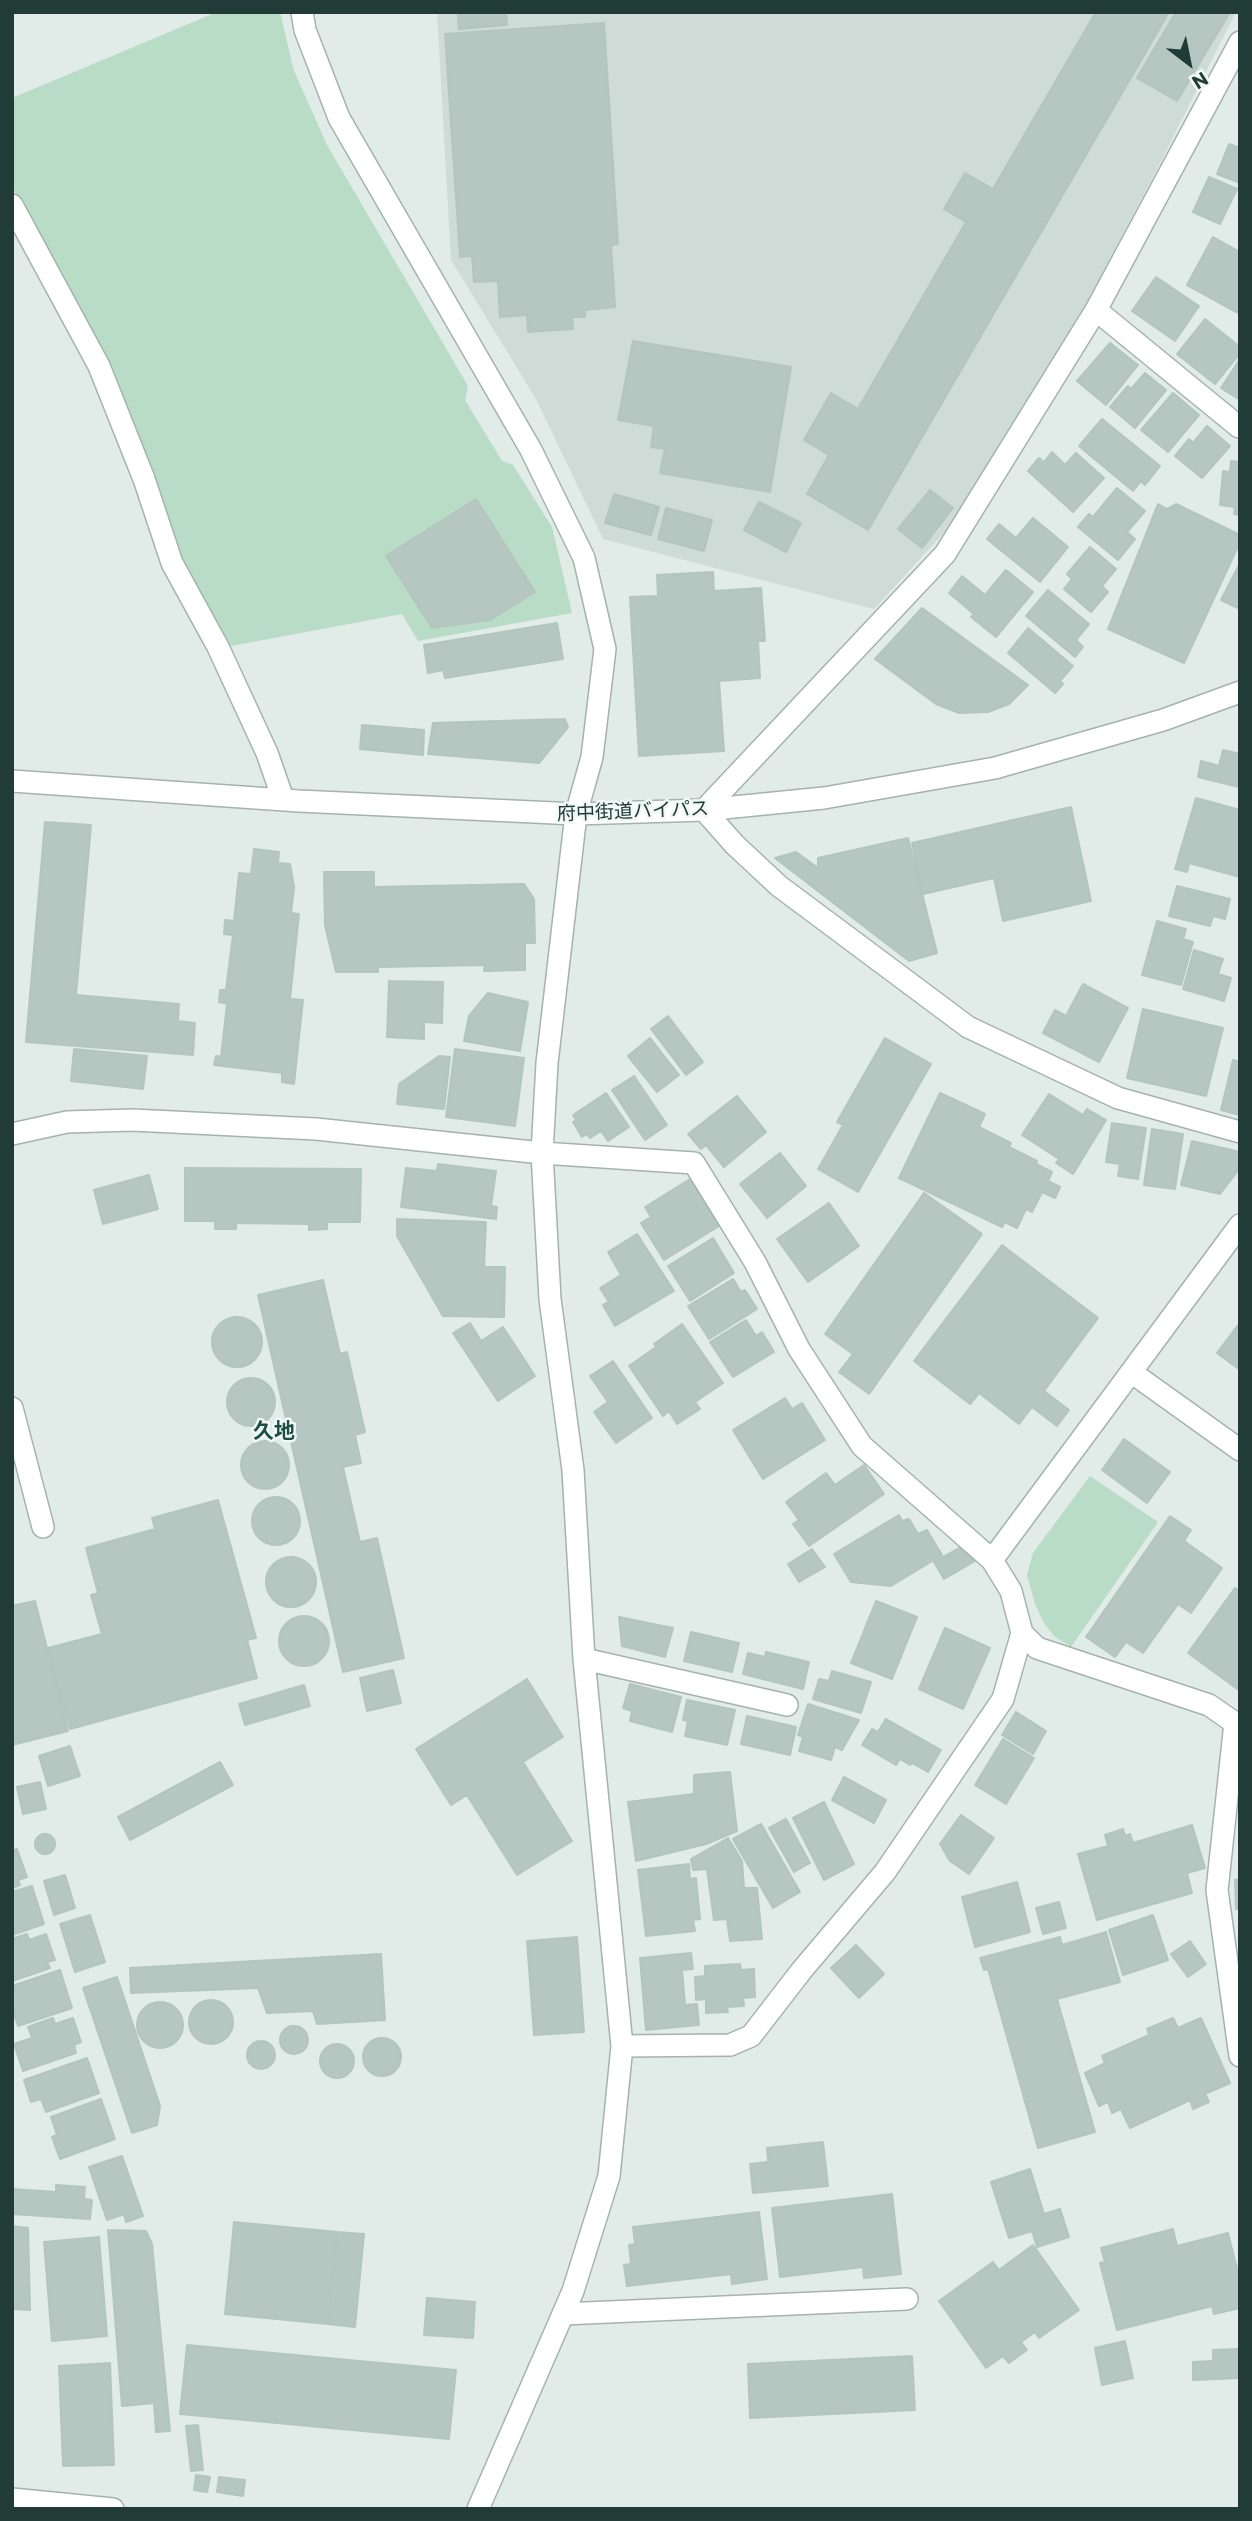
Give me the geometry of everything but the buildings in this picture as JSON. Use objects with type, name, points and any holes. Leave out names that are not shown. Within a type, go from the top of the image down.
[{"type":"street","points":[[302,12],[305,30],[339,118],[531,450],[584,558],[605,649],[592,757],[576,814],[547,1063],[542,1153],[550,1299],[573,1469],[584,1659],[622,2046],[609,2176],[564,2314],[478,2509]]},
{"type":"street","points":[[1240,42],[1096,310],[945,554],[704,810],[735,845],[779,886],[968,1027],[1118,1098],[1240,1132]]},
{"type":"street","points":[[12,205],[99,366],[144,479],[172,563],[218,647],[267,752],[283,799]]},
{"type":"street","points":[[1096,310],[1238,427]]},
{"type":"street","name":"府中街道バイパス","points":[[12,781],[283,799],[576,814],[704,810],[824,799],[995,768],[1163,720],[1240,692]]},
{"type":"street","points":[[12,1134],[67,1122],[132,1120],[316,1129],[542,1153],[694,1163],[755,1262],[799,1349],[862,1446],[992,1560],[1011,1591],[1022,1633],[1037,1648],[1209,1706],[1237,1722],[1217,1890],[1240,2056]]},
{"type":"street","points":[[992,1560],[1240,1225]]},
{"type":"street","points":[[1131,1372],[1240,1450]]},
{"type":"street","points":[[12,1408],[43,1527]]},
{"type":"street","points":[[622,2046],[730,2045],[751,2036],[802,1970],[886,1872],[1003,1699],[1022,1633]]},
{"type":"street","points":[[584,1659],[787,1704]]},
{"type":"street","points":[[564,2314],[907,2299]]},
{"type":"street","points":[[12,2499],[113,2509]]},
{"type":"shaded area","points":[[437,12],[1236,12],[1070,334],[950,526],[874,609],[603,539],[536,399],[451,260]]},
{"type":"green space","points":[[217,12],[280,12],[294,71],[327,145],[468,386],[465,400],[502,461],[513,465],[552,527],[572,613],[418,641],[402,614],[231,646],[184,562],[112,366],[12,187],[12,98]]},
{"type":"green space","points":[[1090,1476],[1158,1522],[1071,1647],[1054,1636],[1044,1623],[1035,1604],[1027,1575],[1033,1553]]},
{"type":"district","name":"久地","points":[[274,1431]]}]
